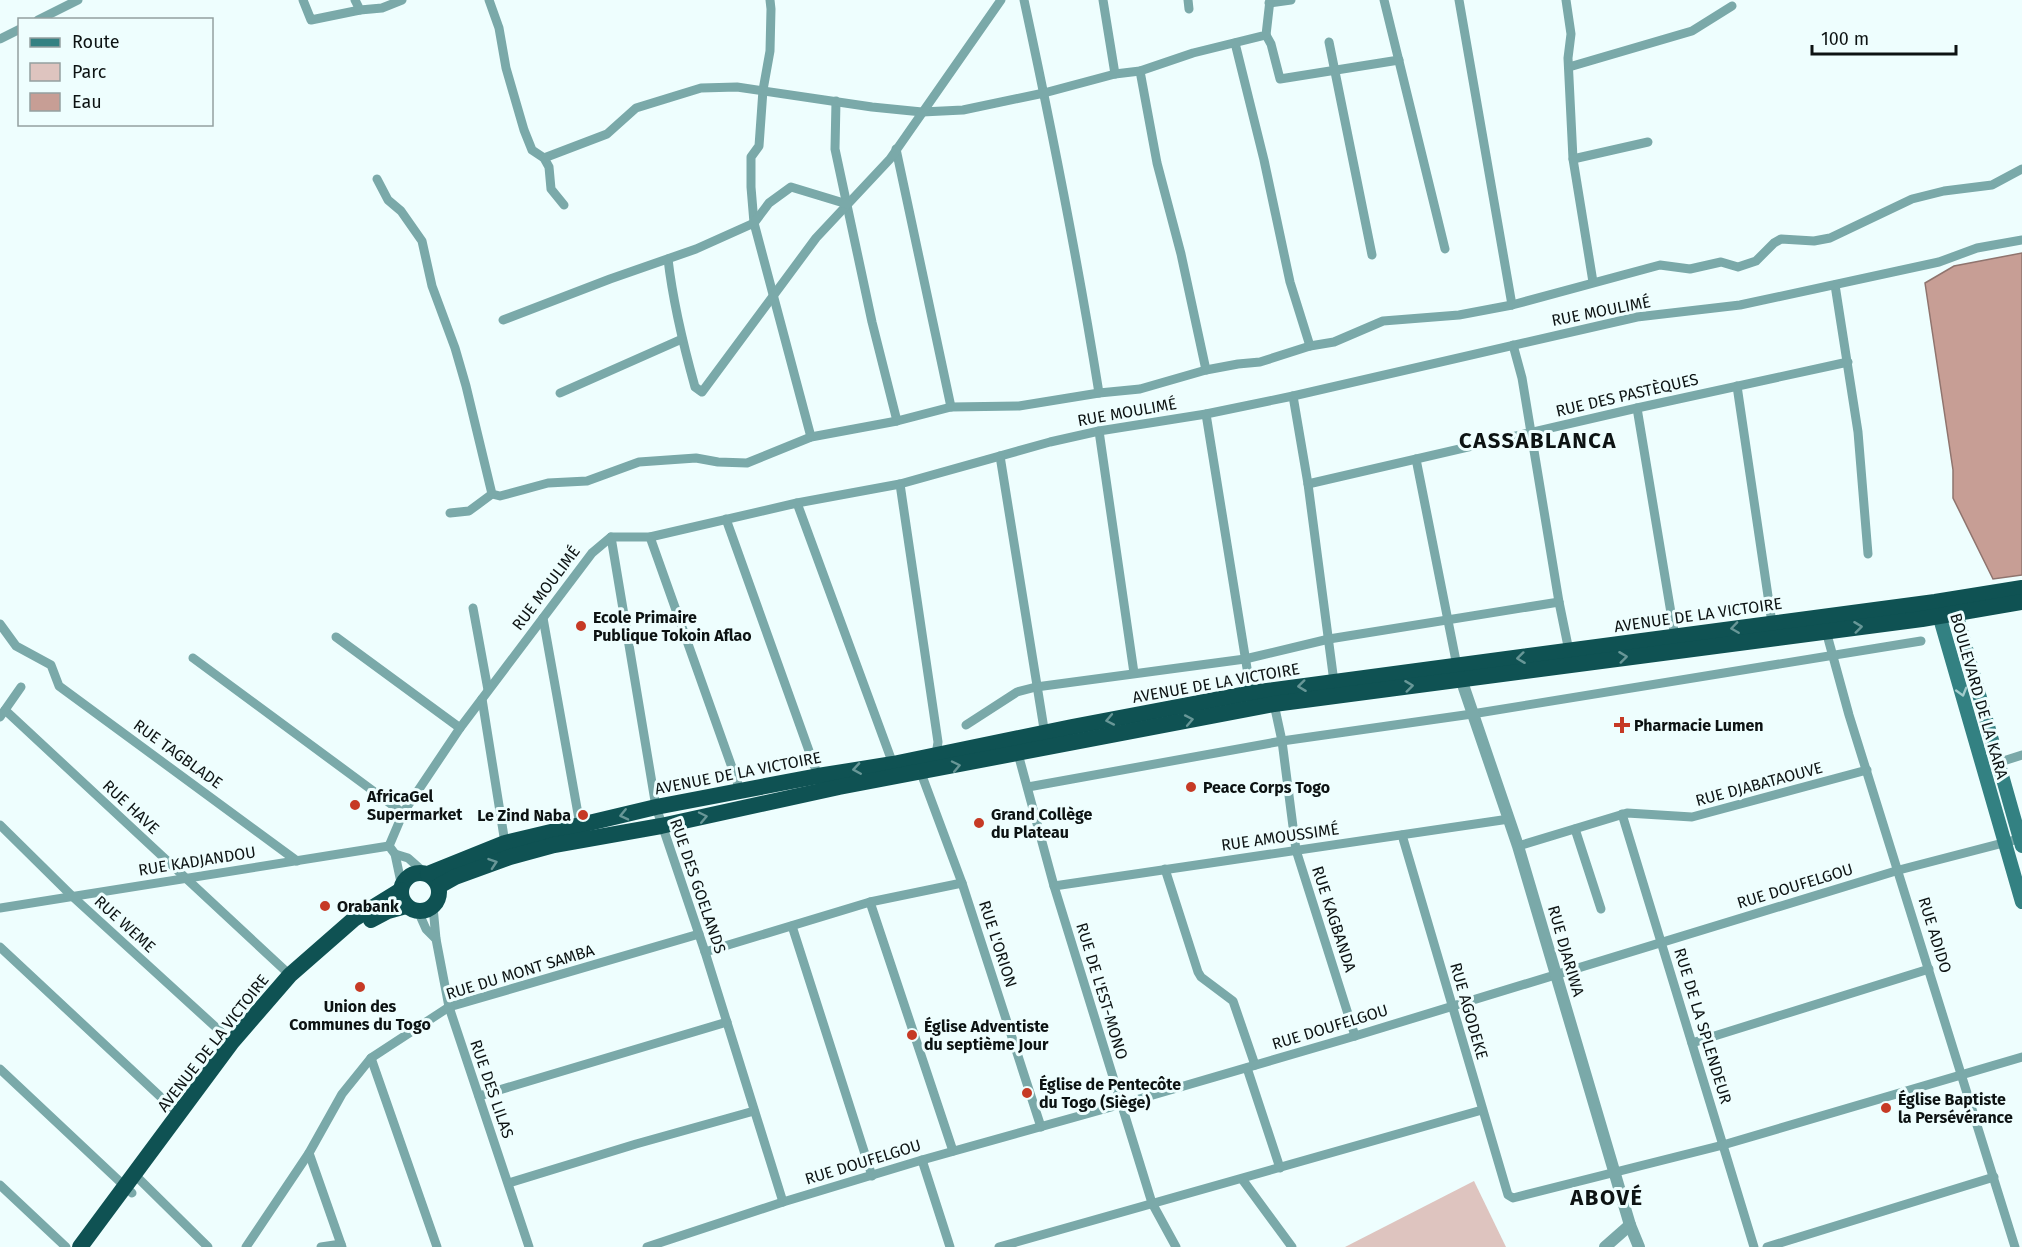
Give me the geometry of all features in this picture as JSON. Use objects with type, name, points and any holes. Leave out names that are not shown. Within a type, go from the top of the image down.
[{"type":"highway","name":"AVENUE DE LA VICTOIRE","points":[[431,878],[481,867],[531,850],[662,826],[839,787],[921,773],[1016,746],[1251,693],[1334,682],[1459,673],[1826,631],[1946,607],[2022,588]]},
{"type":"highway","name":"AVENUE DE LA VICTOIRE","points":[[1046,740],[1459,673],[1569,651],[1772,623],[2022,602]]},
{"type":"highway","name":"AVENUE DE LA VICTOIRE","points":[[431,878],[505,843],[656,807],[936,755],[1016,746]]},
{"type":"highway","points":[[411,875],[431,878],[440,893],[438,901],[412,900],[411,875]]},
{"type":"highway","name":"AVENUE DE LA VICTOIRE","points":[[93,1247],[180,1114],[232,1042],[290,975],[354,919],[412,900]]},
{"type":"highway","name":"AVENUE DE LA VICTOIRE","points":[[80,1247],[297,982],[373,919],[412,900]]},
{"type":"main road","name":"BOULEVARD DE LA KARA","points":[[1946,607],[2021,841]]},
{"type":"main road","name":"BOULEVARD DE LA KARA","points":[[1946,607],[2022,902]]},
{"type":"street","points":[[42,18],[78,0]]},
{"type":"street","points":[[303,0],[311,20],[382,8],[402,0]]},
{"type":"street","points":[[355,0],[360,10]]},
{"type":"street","points":[[489,0],[499,28],[506,69],[524,130],[532,150],[544,158],[549,167],[551,189],[564,205]]},
{"type":"street","points":[[770,0],[770,51],[759,146],[751,157],[754,223],[775,294],[811,437]]},
{"type":"street","points":[[668,259],[682,339],[695,387],[702,392],[816,238],[896,149],[1001,0]]},
{"type":"street","points":[[1024,0],[1044,93],[1099,393]]},
{"type":"street","points":[[1103,0],[1115,74]]},
{"type":"street","points":[[1291,0],[1270,1],[1266,35],[1271,44],[1280,79],[1399,60]]},
{"type":"street","points":[[1384,0],[1445,249]]},
{"type":"street","points":[[1459,0],[1512,305]]},
{"type":"street","points":[[1566,0],[1571,34],[1568,58],[1573,159],[1593,282]]},
{"type":"street","points":[[1569,67],[1692,31],[1731,6]]},
{"type":"street","points":[[0,39],[18,30]]},
{"type":"street","points":[[544,158],[607,134],[636,108],[701,87],[764,90],[922,112],[963,110],[1044,93],[1115,74],[1140,71],[1193,53],[1266,35]]},
{"type":"street","points":[[1329,42],[1372,255]]},
{"type":"street","points":[[1235,43],[1264,160],[1290,282],[1310,346]]},
{"type":"street","points":[[1140,71],[1157,163],[1181,254],[1206,370]]},
{"type":"street","points":[[836,100],[834,149],[872,322],[897,421]]},
{"type":"street","points":[[1573,159],[1648,142]]},
{"type":"street","points":[[896,149],[951,407]]},
{"type":"street","points":[[492,494],[500,496],[548,483],[587,481],[639,462],[696,458],[718,462],[747,463],[811,437],[897,421],[951,407],[1019,406],[1140,389],[1206,370],[1260,362],[1310,346],[1334,342],[1383,321],[1459,315],[1512,305],[1660,265],[1690,269],[1721,262],[1738,267],[1756,261],[1781,239],[1814,242],[1830,238],[1912,199],[1944,191],[1992,185],[2022,169]]},
{"type":"street","points":[[377,179],[388,200],[401,211],[422,241],[432,286],[455,348],[466,386],[492,494]]},
{"type":"street","points":[[503,320],[696,249],[754,223],[770,203],[791,188],[847,204]]},
{"type":"street","name":"RUE MOULIMÉ","points":[[389,846],[403,813],[460,728],[592,553],[611,537],[650,537],[797,503],[900,484],[1099,431],[1206,414],[1293,396],[1637,317],[1740,305],[1940,262],[1977,248],[2022,240]]},
{"type":"street","points":[[1835,285],[1858,432],[1868,554]]},
{"type":"street","points":[[560,393],[682,339]]},
{"type":"street","points":[[1513,345],[1522,378],[1569,651]]},
{"type":"street","name":"RUE DES PASTÈQUES","points":[[1308,484],[1848,362]]},
{"type":"street","points":[[1737,386],[1772,623]]},
{"type":"street","points":[[1293,396],[1308,484],[1334,682]]},
{"type":"street","points":[[1637,408],[1675,637]]},
{"type":"street","points":[[1206,414],[1251,693]]},
{"type":"street","points":[[1099,431],[1134,673]]},
{"type":"street","points":[[1000,456],[1046,740]]},
{"type":"street","points":[[1416,459],[1459,673]]},
{"type":"street","points":[[900,484],[938,742],[936,755]]},
{"type":"street","points":[[450,513],[469,511],[492,494]]},
{"type":"street","points":[[797,503],[893,764]]},
{"type":"street","points":[[726,519],[818,776]]},
{"type":"street","name":"RUE DES GOELANDS","points":[[611,537],[656,807],[705,952],[783,1202]]},
{"type":"street","points":[[650,537],[740,790]]},
{"type":"street","points":[[966,725],[1017,693],[1036,687],[1245,659],[1329,639],[1559,602]]},
{"type":"street","points":[[473,608],[488,690]]},
{"type":"street","points":[[543,618],[580,825]]},
{"type":"street","name":"RUE TAGBLADE","points":[[0,624],[16,646],[51,665],[59,686],[297,861]]},
{"type":"street","name":"RUE ADIDO","points":[[1826,631],[2015,1247]]},
{"type":"street","points":[[336,637],[460,728]]},
{"type":"street","points":[[1028,787],[1282,741],[1472,714],[1921,640]]},
{"type":"street","points":[[193,658],[403,813]]},
{"type":"street","name":"RUE DJARIWA","points":[[1459,673],[1518,846],[1614,1172],[1639,1247]]},
{"type":"street","points":[[2,713],[21,687]]},
{"type":"street","points":[[482,699],[505,843]]},
{"type":"street","name":"RUE KAGBANDA","points":[[1274,704],[1282,741],[1296,850],[1355,1036]]},
{"type":"street","name":"RUE HAVE","points":[[2,713],[290,975]]},
{"type":"street","name":"RUE DE L'EST-MONO","points":[[1016,746],[1054,886],[1152,1203],[1176,1247]]},
{"type":"street","points":[[1997,763],[2022,755]]},
{"type":"street","name":"RUE DJABATAOUVE","points":[[1518,846],[1622,814],[1692,817],[1867,770]]},
{"type":"street","name":"RUE L'ORION","points":[[921,773],[963,883],[1041,1127]]},
{"type":"street","name":"RUE DE LA SPLENDEUR","points":[[1622,814],[1754,1247]]},
{"type":"street","name":"RUE AMOUSSIMÉ","points":[[1054,886],[1509,819]]},
{"type":"street","name":"RUE WEME","points":[[0,825],[72,896],[232,1042]]},
{"type":"street","points":[[1575,828],[1601,909]]},
{"type":"street","name":"RUE AGODEKE","points":[[1402,835],[1508,1195],[1513,1198],[1614,1172]]},
{"type":"street","name":"RUE DOUFELGOU","points":[[647,1247],[783,1202],[922,1160],[1355,1036],[1899,870],[2021,841]]},
{"type":"street","points":[[389,846],[395,854],[412,900]]},
{"type":"street","name":"RUE KADJANDOU","points":[[0,908],[389,846]]},
{"type":"street","points":[[395,854],[408,858],[431,878]]},
{"type":"street","points":[[1165,869],[1198,972],[1201,977],[1233,1001],[1280,1168]]},
{"type":"street","points":[[705,952],[870,902],[963,883]]},
{"type":"street","name":"RUE DES LILAS","points":[[412,900],[426,928],[436,939]]},
{"type":"street","name":"RUE DES LILAS","points":[[412,900],[436,939],[449,1007],[529,1247]]},
{"type":"street","points":[[870,902],[953,1151]]},
{"type":"street","points":[[792,926],[872,1176]]},
{"type":"street","name":"RUE DU MONT SAMBA","points":[[246,1247],[309,1153],[342,1094],[371,1058],[449,1007],[699,934]]},
{"type":"street","points":[[0,947],[180,1114]]},
{"type":"street","points":[[1692,1043],[1929,969]]},
{"type":"street","points":[[478,1096],[727,1022]]},
{"type":"street","points":[[371,1058],[437,1247]]},
{"type":"street","points":[[1614,1172],[1723,1145],[2022,1058]]},
{"type":"street","points":[[0,1069],[208,1247]]},
{"type":"street","points":[[999,1247],[1482,1110]]},
{"type":"street","points":[[509,1183],[754,1111]]},
{"type":"street","points":[[309,1153],[342,1245],[321,1247]]},
{"type":"street","points":[[922,1160],[950,1247]]},
{"type":"street","points":[[1767,1247],[1994,1177]]},
{"type":"street","points":[[1242,1179],[1292,1247]]},
{"type":"street","points":[[0,1185],[66,1247]]},
{"type":"street","points":[[1605,1247],[1630,1225]]},
{"type":"green space","points":[[1474,1181],[1506,1247],[1345,1247]]},
{"type":"water","points":[[2022,253],[2022,575],[1993,579],[1953,498],[1953,470],[1925,283],[1954,266]]},
{"type":"place","name":"Ecole Primaire Publique Tokoin Aflao","points":[[581,626]]},
{"type":"place","name":"Pharmacie Lumen","points":[[1622,725]]},
{"type":"place","name":"Peace Corps Togo","points":[[1191,787]]},
{"type":"place","name":"AfricaGel Supermarket","points":[[355,805]]},
{"type":"place","name":"Le Zind Naba","points":[[583,815]]},
{"type":"place","name":"Grand Collège du Plateau","points":[[979,823]]},
{"type":"place","name":"Orabank","points":[[325,906]]},
{"type":"place","name":"Union des Communes du Togo","points":[[360,987]]},
{"type":"place","name":"Église Adventiste du septième Jour","points":[[912,1035]]},
{"type":"place","name":"Église de Pentecôte du Togo (Siège)","points":[[1027,1093]]},
{"type":"place","name":"Église Baptiste la Persévérance","points":[[1886,1108]]},
{"type":"district","name":"CASSABLANCA","points":[[1538,440]]},
{"type":"district","name":"ABOVÉ","points":[[1607,1197]]}]
